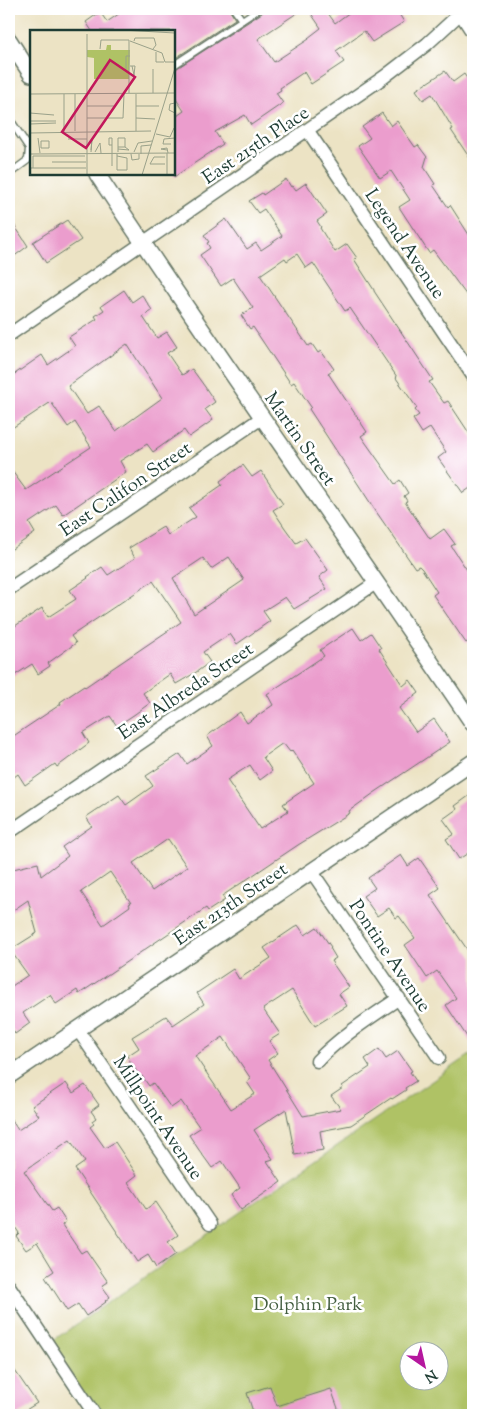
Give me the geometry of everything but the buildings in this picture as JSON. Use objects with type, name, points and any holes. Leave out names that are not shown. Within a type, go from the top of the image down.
[{"type":"street","points":[[462,11],[473,33]]},
{"type":"street","name":"East 215th Place","points":[[9,335],[392,72],[427,44],[462,11]]},
{"type":"street","points":[[9,40],[30,72]]},
{"type":"street","name":"Legend Avenue","points":[[308,131],[473,376]]},
{"type":"street","name":"Martin Street","points":[[98,175],[143,244],[378,582],[473,724]]},
{"type":"street","name":"East Califon Street","points":[[9,589],[263,417]]},
{"type":"street","name":"East Albreda Street","points":[[14,829],[378,582]]},
{"type":"street","name":"East 213th Street","points":[[9,1076],[473,762]]},
{"type":"street","name":"Pontine Avenue","points":[[312,872],[439,1058]]},
{"type":"street","points":[[317,1061],[331,1046],[399,998]]},
{"type":"street","name":"Millpoint Avenue","points":[[78,1030],[210,1224]]},
{"type":"street","points":[[9,1286],[95,1415]]},
{"type":"lane","points":[[234,9],[242,20]]},
{"type":"lane","points":[[175,64],[259,9]]},
{"type":"lane","points":[[9,118],[29,148],[28,160],[9,174]]},
{"type":"green space","name":"Dolphin Park","points":[[473,1053],[473,1415],[97,1415],[49,1343]]}]
